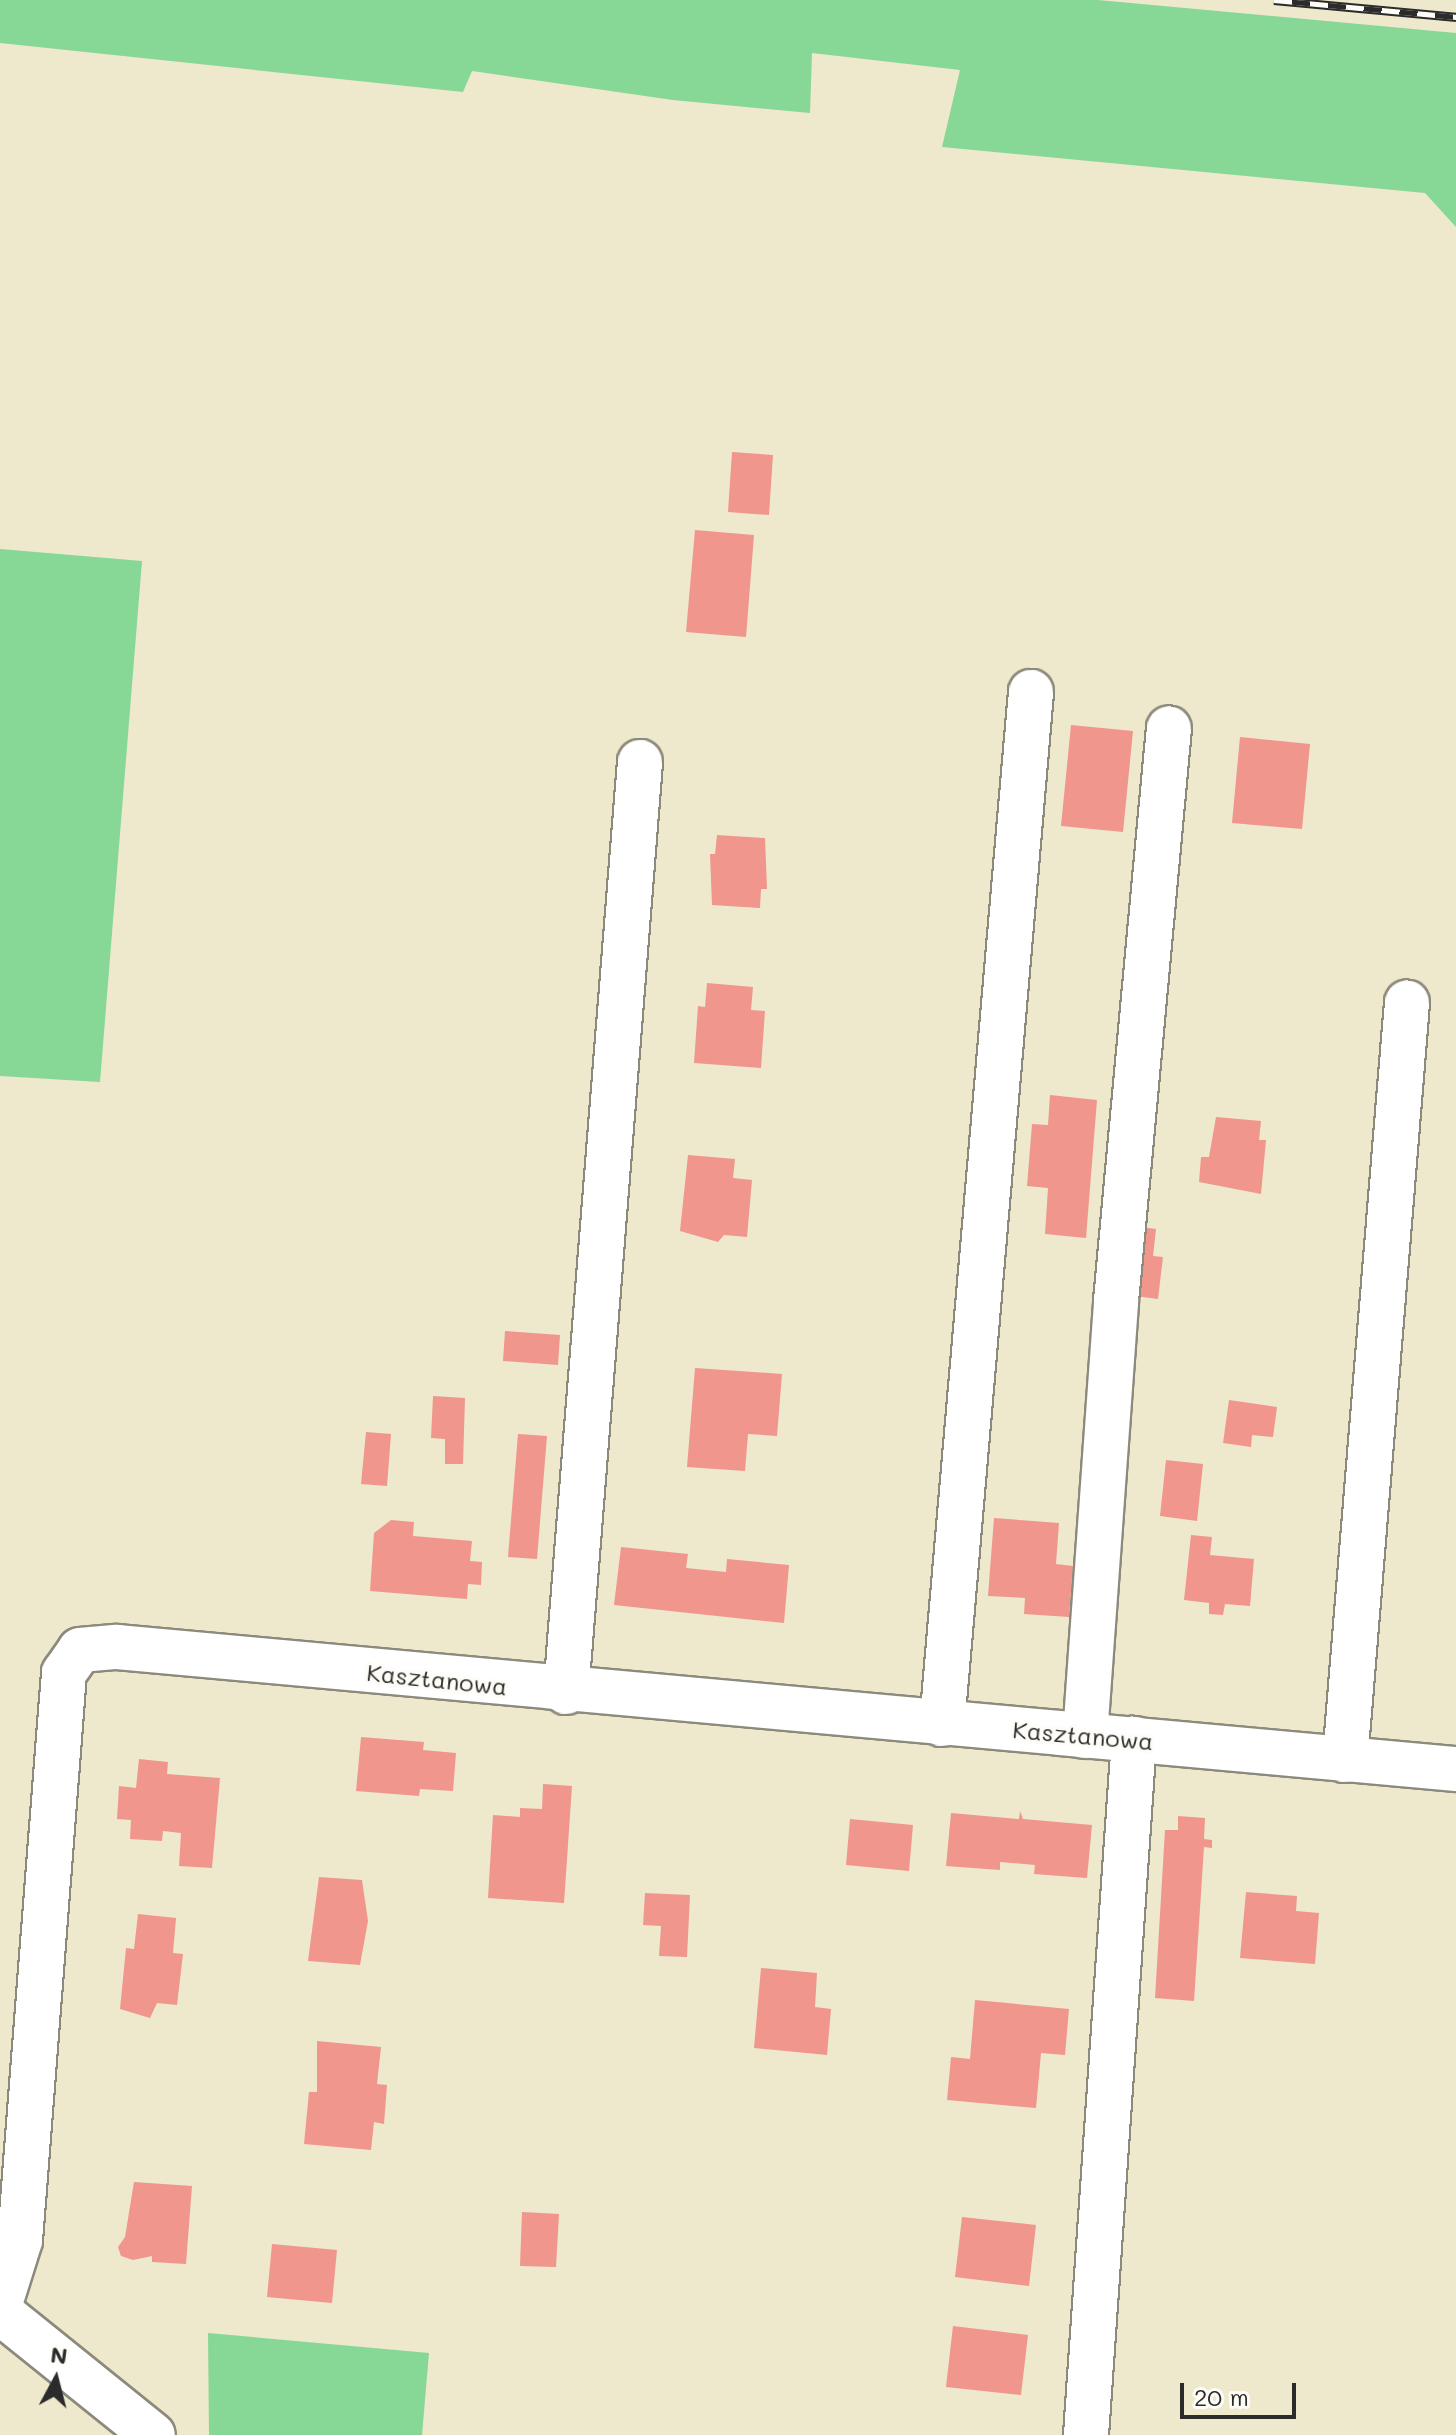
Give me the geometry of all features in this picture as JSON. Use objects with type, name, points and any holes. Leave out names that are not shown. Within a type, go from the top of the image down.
[{"type":"street","points":[[942,1724],[1031,692]]},
{"type":"street","points":[[1085,1736],[1116,1301],[1169,728]]},
{"type":"street","points":[[566,1692],[640,762]]},
{"type":"street","points":[[1345,1760],[1407,1003]]},
{"type":"street","name":"Kasztanowa","points":[[0,2304],[20,2240],[64,1673],[80,1650],[117,1647],[566,1692],[1456,1769]]},
{"type":"street","points":[[1086,2435],[1134,1739]]},
{"type":"street","points":[[0,2312],[153,2435]]},
{"type":"green space","points":[[0,0],[1098,0],[1456,33],[1456,227],[1425,193],[942,147],[960,70],[812,53],[810,113],[673,100],[472,71],[463,92],[0,43]]},
{"type":"green space","points":[[0,549],[142,561],[100,1082],[0,1076]]},
{"type":"green space","points":[[208,2333],[429,2353],[422,2435],[209,2435]]},
{"type":"building","points":[[732,452],[773,455],[769,515],[728,512]]},
{"type":"building","points":[[695,530],[754,535],[746,637],[686,632]]},
{"type":"building","points":[[1071,725],[1133,731],[1123,832],[1061,826]]},
{"type":"building","points":[[1240,737],[1310,744],[1302,829],[1232,823]]},
{"type":"building","points":[[717,835],[765,838],[767,889],[761,889],[760,908],[712,905],[710,854],[715,854]]},
{"type":"building","points":[[707,983],[753,987],[751,1010],[765,1011],[761,1068],[694,1063],[698,1006],[705,1007]]},
{"type":"building","points":[[1050,1095],[1097,1100],[1086,1238],[1045,1234],[1048,1188],[1027,1186],[1032,1124],[1048,1125]]},
{"type":"building","points":[[1216,1117],[1261,1121],[1259,1140],[1266,1140],[1261,1194],[1199,1182],[1201,1157],[1209,1157]]},
{"type":"building","points":[[688,1155],[735,1159],[733,1178],[752,1180],[747,1237],[724,1235],[718,1242],[680,1231]]},
{"type":"building","points":[[1133,1226],[1156,1229],[1153,1256],[1163,1257],[1158,1299],[1127,1295]]},
{"type":"building","points":[[505,1331],[560,1335],[558,1365],[503,1361]]},
{"type":"building","points":[[695,1368],[782,1374],[777,1436],[748,1434],[745,1471],[687,1467]]},
{"type":"building","points":[[433,1396],[465,1398],[463,1464],[445,1464],[445,1439],[431,1438]]},
{"type":"building","points":[[1229,1400],[1277,1407],[1273,1437],[1252,1435],[1251,1447],[1223,1443]]},
{"type":"building","points":[[366,1432],[391,1434],[387,1486],[361,1484]]},
{"type":"building","points":[[518,1434],[547,1436],[537,1559],[508,1557]]},
{"type":"building","points":[[1166,1460],[1203,1464],[1197,1521],[1160,1516]]},
{"type":"building","points":[[994,1518],[1059,1523],[1056,1564],[1073,1566],[1069,1617],[1024,1614],[1025,1598],[988,1596]]},
{"type":"building","points":[[391,1520],[414,1522],[413,1536],[472,1541],[470,1561],[482,1562],[481,1585],[468,1584],[467,1599],[370,1591],[374,1533]]},
{"type":"building","points":[[1191,1535],[1212,1537],[1210,1555],[1254,1559],[1250,1606],[1225,1604],[1223,1615],[1209,1614],[1209,1603],[1184,1600]]},
{"type":"building","points":[[621,1547],[688,1554],[686,1568],[726,1572],[727,1559],[789,1565],[784,1623],[614,1605]]},
{"type":"building","points":[[361,1737],[424,1742],[423,1750],[456,1753],[453,1791],[420,1789],[419,1796],[356,1791]]},
{"type":"building","points":[[139,1759],[168,1762],[167,1774],[220,1778],[212,1868],[179,1866],[181,1833],[163,1831],[162,1841],[130,1839],[131,1820],[117,1819],[119,1786],[136,1788]]},
{"type":"building","points":[[543,1784],[572,1786],[564,1903],[488,1898],[493,1815],[520,1817],[520,1808],[542,1809]]},
{"type":"building","points":[[1020,1811],[1023,1819],[1092,1825],[1087,1878],[1034,1874],[1035,1865],[1000,1862],[1000,1870],[946,1866],[951,1813],[1019,1819]]},
{"type":"building","points":[[1178,1816],[1205,1818],[1204,1839],[1212,1840],[1212,1848],[1204,1847],[1194,2001],[1155,1998],[1165,1830],[1178,1830]]},
{"type":"building","points":[[850,1819],[913,1825],[909,1871],[846,1865]]},
{"type":"building","points":[[319,1877],[362,1880],[368,1921],[360,1965],[308,1961]]},
{"type":"building","points":[[1246,1892],[1297,1896],[1296,1911],[1319,1913],[1315,1964],[1240,1958]]},
{"type":"building","points":[[645,1893],[690,1895],[687,1957],[659,1956],[661,1926],[643,1925]]},
{"type":"building","points":[[138,1914],[176,1918],[173,1953],[183,1954],[177,2005],[157,2003],[150,2018],[120,2009],[126,1948],[134,1949]]},
{"type":"building","points":[[761,1968],[817,1973],[815,2007],[831,2009],[827,2055],[754,2048]]},
{"type":"building","points":[[975,2000],[1069,2009],[1065,2055],[1041,2053],[1036,2108],[947,2100],[951,2057],[970,2059]]},
{"type":"building","points":[[317,2041],[381,2047],[377,2084],[387,2085],[384,2124],[374,2122],[371,2150],[304,2144],[309,2092],[317,2092]]},
{"type":"building","points":[[134,2182],[192,2186],[186,2264],[152,2262],[152,2256],[133,2260],[121,2256],[118,2247],[125,2237]]},
{"type":"building","points":[[522,2212],[559,2214],[556,2267],[520,2266]]},
{"type":"building","points":[[962,2217],[1036,2225],[1029,2286],[955,2277]]},
{"type":"building","points":[[272,2244],[337,2250],[332,2303],[267,2297]]},
{"type":"building","points":[[953,2326],[1028,2335],[1021,2395],[946,2387]]},
{"type":"railway","points":[[1274,0],[1456,17]]}]
